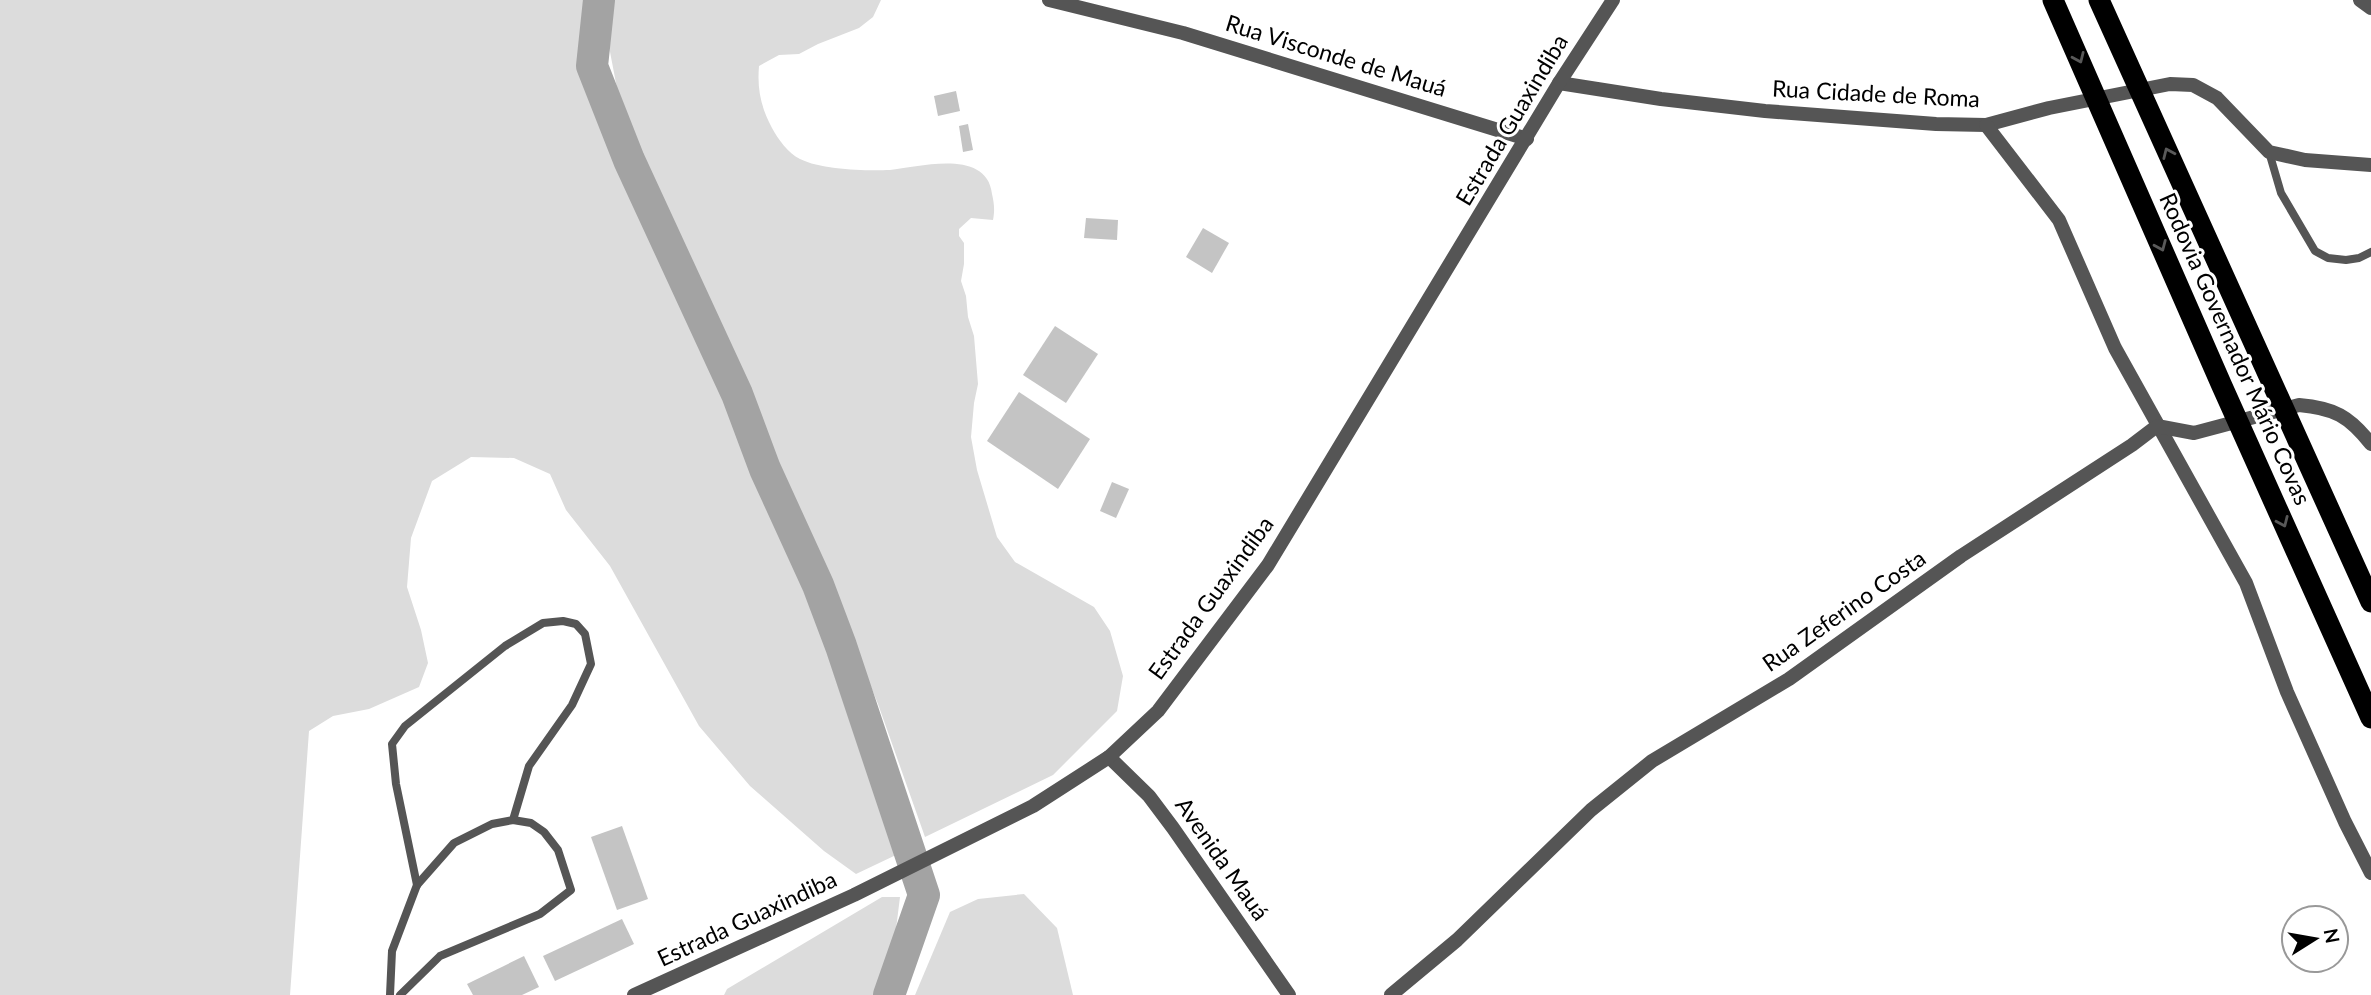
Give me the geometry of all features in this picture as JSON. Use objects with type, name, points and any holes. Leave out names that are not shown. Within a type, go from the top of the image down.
[{"type":"highway","name":"Rodovia Governador Mário Covas","points":[[2053,0],[2371,718]]},
{"type":"highway","name":"Rodovia Governador Mário Covas","points":[[2099,0],[2371,602]]},
{"type":"street","name":"Rua Visconde de Mauá","points":[[1049,0],[1183,33],[1527,139]]},
{"type":"street","name":"Estrada Guaxindiba","points":[[634,995],[706,964],[1033,806],[1109,757],[1158,711],[1268,565],[1559,83],[1613,0]]},
{"type":"street","points":[[2360,0],[2371,8]]},
{"type":"street","name":"Rua Cidade de Roma","points":[[1559,83],[1661,99],[1765,111],[1936,124],[1986,125],[2049,108],[2170,83],[2193,85],[2217,98],[2269,152]]},
{"type":"street","points":[[1986,125],[2059,219],[2115,348],[2246,583],[2287,692],[2345,822],[2371,873]]},
{"type":"street","points":[[2269,152],[2305,160],[2371,165]]},
{"type":"street","points":[[2157,426],[2194,433],[2299,405],[2340,414],[2360,429],[2371,444]]},
{"type":"street","name":"Rua Zeferino Costa","points":[[1391,995],[1457,940],[1591,810],[1652,761],[1789,679],[1962,556],[2157,426]]},
{"type":"street","name":"Avenida Mauá","points":[[1109,757],[1149,796],[1289,995]]},
{"type":"lane","points":[[2269,152],[2281,193],[2315,251],[2328,258],[2346,260],[2371,252]]},
{"type":"lane","points":[[417,885],[396,784],[392,744],[405,726],[505,646],[543,623],[563,621],[576,624],[585,634],[591,664],[572,705],[528,766],[513,820]]},
{"type":"lane","points":[[390,995],[392,951],[417,885],[454,843],[492,824],[513,820],[531,823],[544,832],[558,850],[570,890],[540,914],[440,957],[400,995]]},
{"type":"shaded area","points":[[0,0],[584,0],[582,40],[608,124],[724,392],[834,667],[896,855],[856,874],[824,851],[750,786],[699,726],[610,566],[566,510],[550,474],[514,458],[471,457],[432,481],[411,538],[407,587],[428,663],[419,687],[369,709],[333,716],[309,731],[290,995],[0,995]]},
{"type":"shaded area","points":[[610,0],[881,0],[873,17],[859,28],[799,54],[779,55],[759,66],[761,98],[774,132],[796,156],[820,166],[890,170],[934,164],[965,165],[978,170],[987,180],[994,204],[993,220],[971,218],[959,229],[959,236],[964,243],[961,281],[974,336],[978,384],[971,437],[977,470],[997,537],[1015,562],[1094,607],[1110,631],[1123,676],[1117,711],[1053,775],[925,837],[878,704],[774,450],[620,104],[606,31]]},
{"type":"shaded area","points":[[1024,894],[1057,928],[1073,995],[915,995],[950,912],[978,899]]},
{"type":"shaded area","points":[[882,897],[900,897],[896,929],[897,948],[878,995],[724,995],[727,989]]},
{"type":"building","points":[[956,91],[960,111],[938,116],[934,96]]},
{"type":"building","points":[[968,124],[973,150],[963,152],[959,126]]},
{"type":"building","points":[[1086,218],[1118,220],[1117,240],[1084,238]]},
{"type":"building","points":[[1203,228],[1229,243],[1212,273],[1186,257]]},
{"type":"building","points":[[1055,326],[1098,354],[1066,403],[1023,375]]},
{"type":"building","points":[[1019,392],[1090,439],[1058,489],[987,441]]},
{"type":"building","points":[[1112,482],[1129,489],[1116,518],[1100,511]]},
{"type":"building","points":[[622,826],[648,899],[617,910],[591,837]]},
{"type":"building","points":[[622,919],[634,944],[555,981],[543,956]]},
{"type":"building","points":[[524,956],[539,987],[522,995],[473,995],[467,984]]},
{"type":"waterway","points":[[599,0],[592,66],[629,160],[737,394],[765,469],[818,585],[924,895],[889,995]]}]
